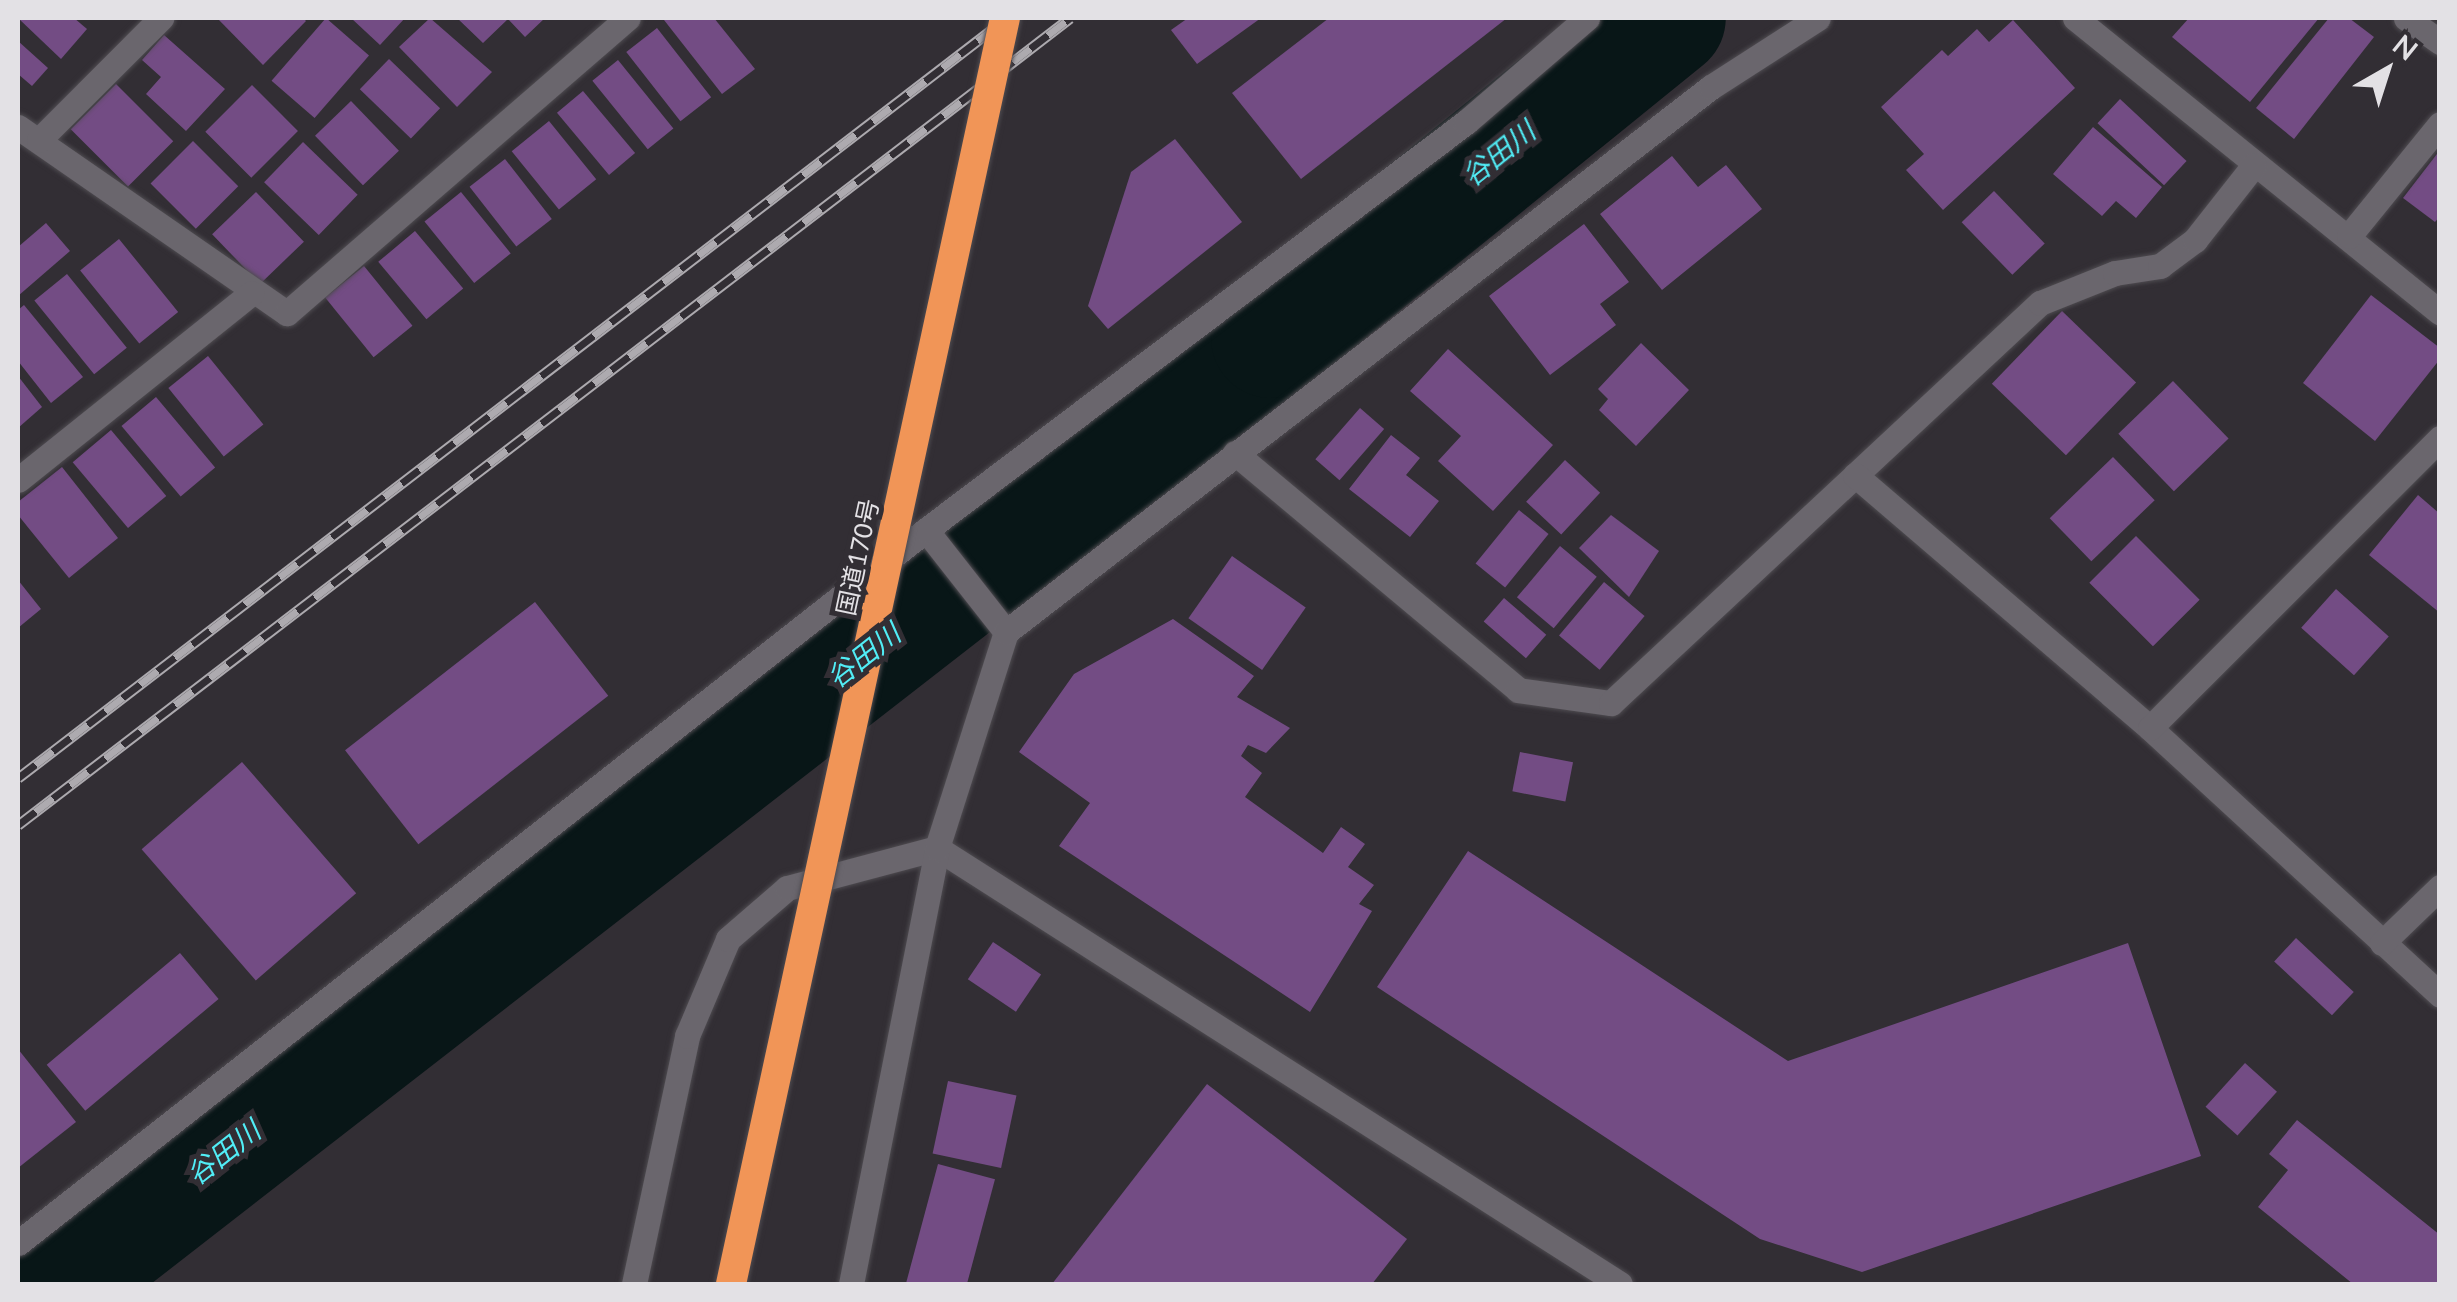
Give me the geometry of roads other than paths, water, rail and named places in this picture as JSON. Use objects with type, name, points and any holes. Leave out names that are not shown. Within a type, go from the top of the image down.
[{"type":"highway","name":"国道170号","points":[[730,1284],[1005,18]]},
{"type":"street","points":[[161,18],[28,133],[252,293],[287,313],[628,18]]},
{"type":"street","points":[[18,1244],[926,530],[1466,122],[1586,18]]},
{"type":"street","points":[[851,1284],[937,848],[1006,632],[1711,86],[1818,18]]},
{"type":"street","points":[[2074,18],[2440,312]]},
{"type":"street","points":[[2406,18],[2440,42]]},
{"type":"street","points":[[2348,236],[2440,124]]},
{"type":"street","points":[[1234,453],[1518,690],[1576,704],[1610,703],[2040,302],[2115,273],[2160,266],[2195,240],[2254,166]]},
{"type":"street","points":[[18,480],[252,293]]},
{"type":"street","points":[[2150,728],[2440,438]]},
{"type":"street","points":[[1855,475],[2150,728],[2440,995]]},
{"type":"street","points":[[926,530],[1006,632]]},
{"type":"street","points":[[634,1284],[687,1036],[728,939],[787,888],[937,848],[1620,1284]]},
{"type":"street","points":[[2382,942],[2440,887]]},
{"type":"waterway","name":"谷田川","points":[[53,1284],[1271,338],[1666,18]]},
{"type":"railway","points":[[18,778],[1007,18]]},
{"type":"railway","points":[[18,825],[1070,18]]}]
